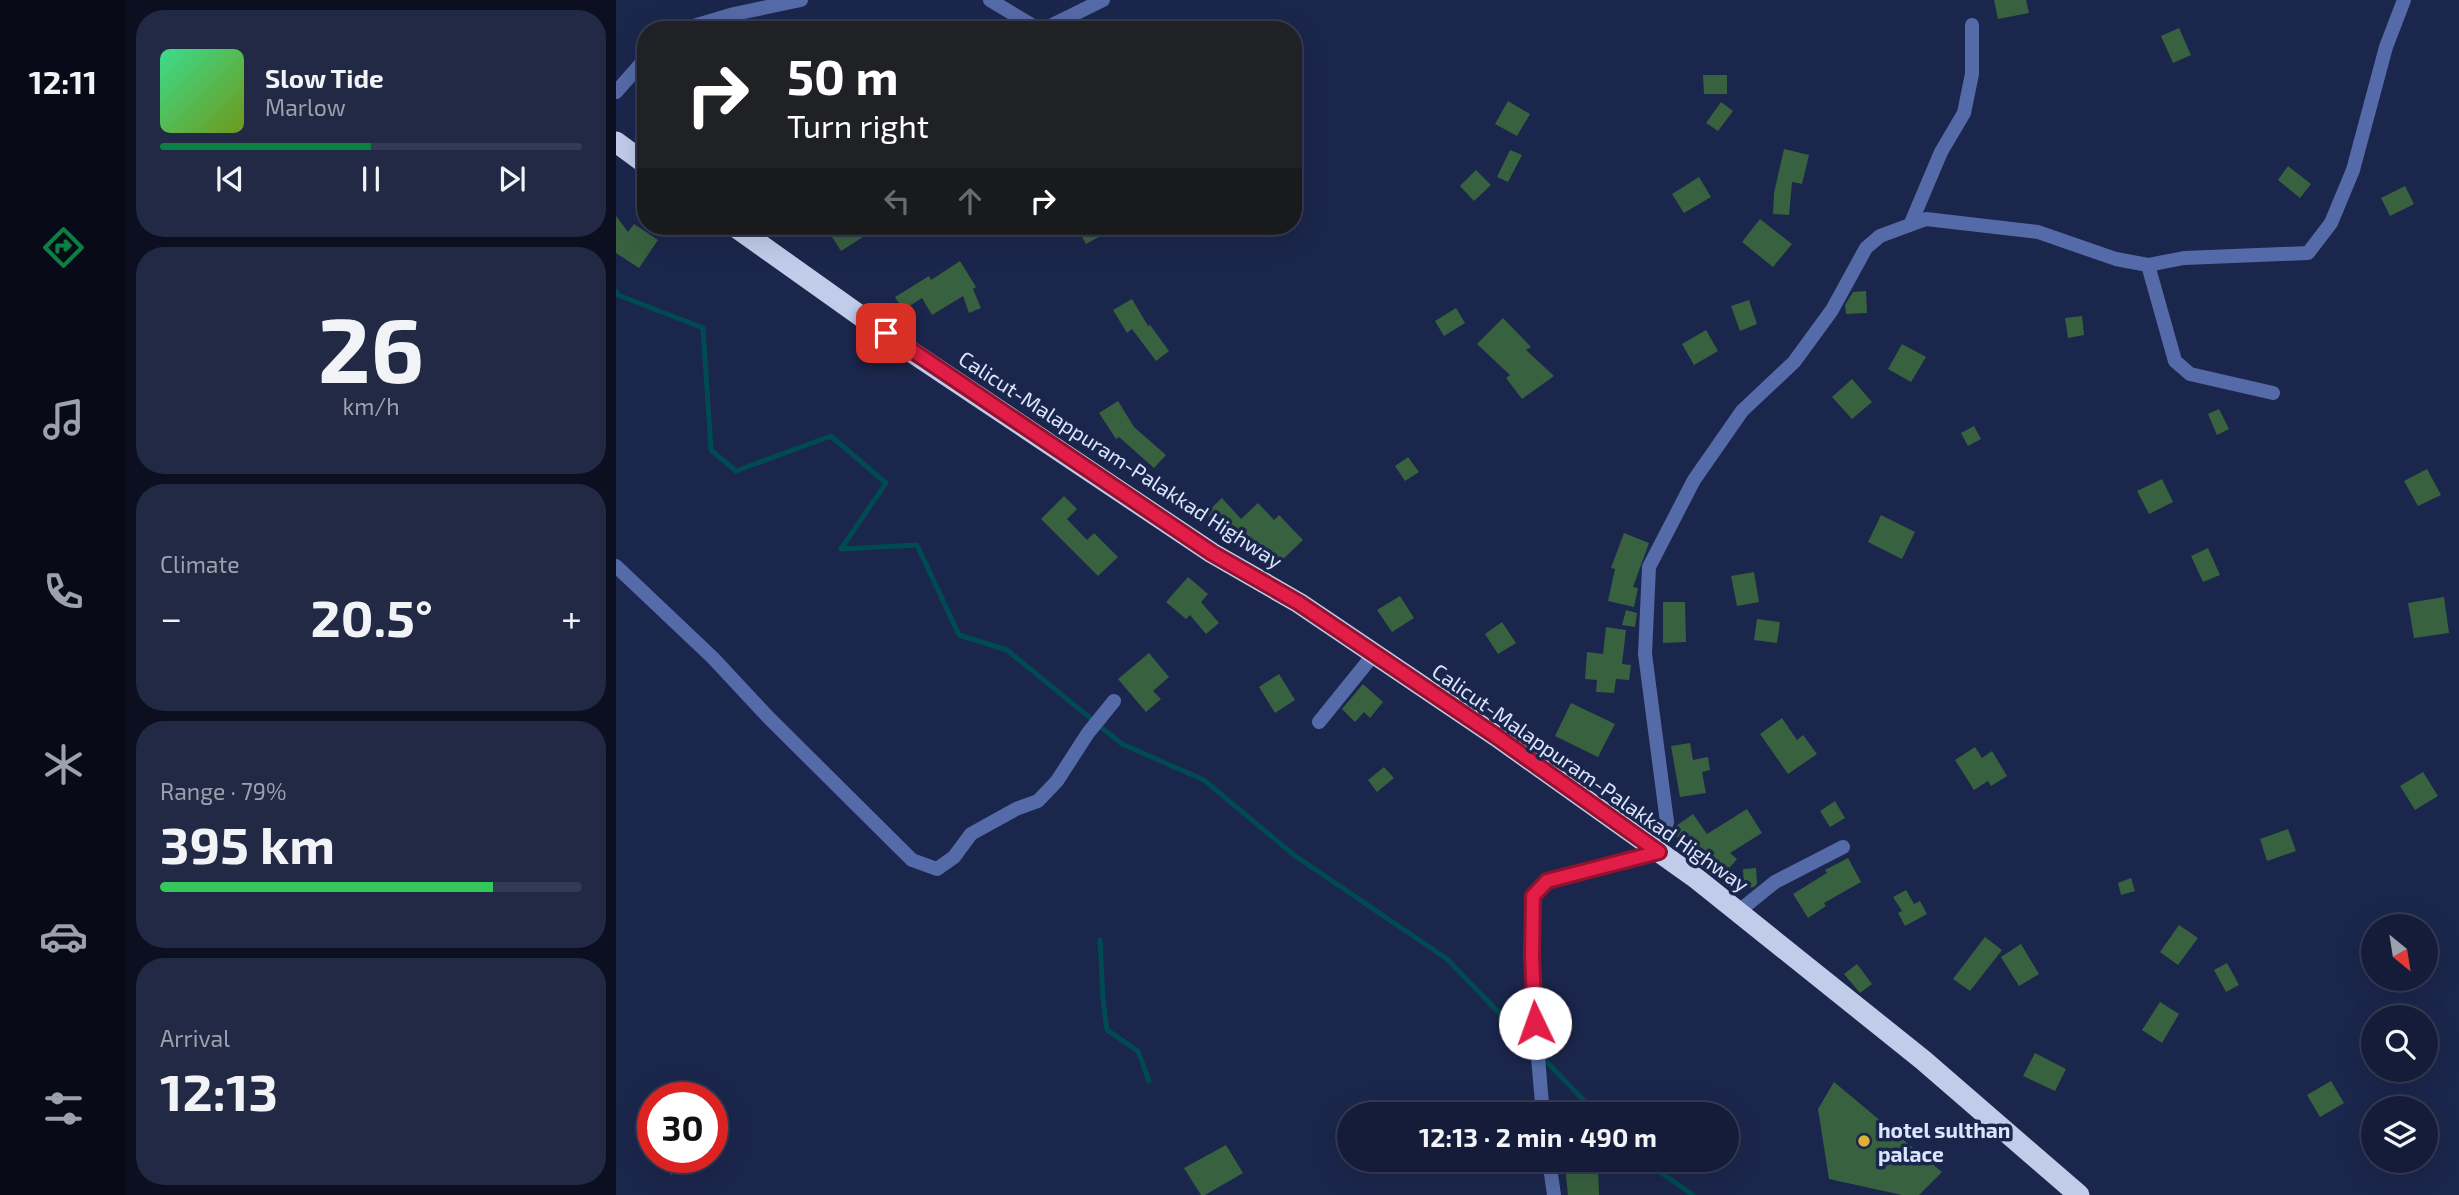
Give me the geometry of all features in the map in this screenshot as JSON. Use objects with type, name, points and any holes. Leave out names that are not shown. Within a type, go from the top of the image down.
[{"type":"highway","points":[[616,142],[637,157]]},
{"type":"highway","name":"Calicut-Malappuram-Palakkad Highway","points":[[747,235],[919,356],[1212,553],[1299,603],[1496,736],[1659,852],[1739,911],[1923,1060],[2079,1195]]},
{"type":"street","points":[[710,21],[801,0]]},
{"type":"street","points":[[990,0],[1026,21]]},
{"type":"street","points":[[1060,21],[1103,0]]},
{"type":"street","points":[[1542,1102],[1533,1000],[1533,896],[1547,881],[1659,852],[1667,822],[1645,654],[1649,567],[1693,480],[1742,411],[1794,362],[1832,310],[1866,248],[1880,236],[1926,219],[2038,232],[2116,259],[2148,265],[2184,258],[2308,253],[2331,223],[2353,170],[2386,47],[2404,0]]},
{"type":"street","points":[[1911,223],[1941,152],[1964,113],[1972,74],[1972,25]]},
{"type":"street","points":[[616,92],[637,68]]},
{"type":"street","points":[[2148,265],[2175,361],[2190,374],[2273,393]]},
{"type":"street","points":[[616,566],[713,658],[769,718],[912,860],[937,869],[954,857],[971,834],[1016,809],[1038,801],[1057,781],[1088,733],[1114,701]]},
{"type":"street","points":[[1319,722],[1374,654]]},
{"type":"street","points":[[1739,911],[1775,882],[1843,847]]},
{"type":"street","points":[[1551,1172],[1554,1195]]},
{"type":"building","points":[[1994,0],[2026,0],[2029,13],[1998,19]]},
{"type":"building","points":[[2179,28],[2191,55],[2173,63],[2161,36]]},
{"type":"building","points":[[1703,75],[1727,75],[1727,94],[1704,94]]},
{"type":"building","points":[[1508,101],[1530,114],[1517,136],[1495,124]]},
{"type":"building","points":[[1721,102],[1733,111],[1718,131],[1706,123]]},
{"type":"building","points":[[1784,149],[1809,155],[1802,184],[1792,182],[1789,215],[1773,214],[1774,193]]},
{"type":"building","points":[[1510,150],[1522,155],[1508,182],[1497,177]]},
{"type":"building","points":[[2288,166],[2311,184],[2300,198],[2278,180]]},
{"type":"building","points":[[1476,170],[1491,185],[1474,201],[1460,186]]},
{"type":"building","points":[[1699,177],[1711,197],[1684,213],[1672,194]]},
{"type":"building","points":[[2405,186],[2414,204],[2390,216],[2381,198]]},
{"type":"building","points":[[616,216],[628,232],[634,224],[637,226],[637,235],[650,235],[658,240],[639,268],[616,253]]},
{"type":"building","points":[[1760,219],[1792,244],[1773,267],[1742,242]]},
{"type":"building","points":[[831,235],[862,235],[863,237],[841,251]]},
{"type":"building","points":[[1081,235],[1102,235],[1086,244]]},
{"type":"building","points":[[960,261],[976,287],[973,289],[981,308],[969,313],[963,296],[932,315],[922,298],[903,310],[895,297],[929,276],[931,280]]},
{"type":"building","points":[[1866,291],[1867,313],[1846,314],[1845,305],[1853,292]]},
{"type":"building","points":[[1132,299],[1148,326],[1150,325],[1169,351],[1156,361],[1132,329],[1127,333],[1113,310]]},
{"type":"building","points":[[1749,300],[1757,324],[1740,331],[1731,306]]},
{"type":"building","points":[[1456,308],[1465,323],[1444,336],[1435,321]]},
{"type":"building","points":[[2082,316],[2084,335],[2068,338],[2065,318]]},
{"type":"building","points":[[1503,318],[1531,347],[1526,350],[1554,376],[1522,399],[1506,378],[1510,375],[1477,344]]},
{"type":"building","points":[[1706,330],[1718,351],[1694,365],[1682,344]]},
{"type":"building","points":[[1902,344],[1926,357],[1911,382],[1888,369]]},
{"type":"building","points":[[1852,379],[1872,402],[1852,419],[1832,397]]},
{"type":"building","points":[[1118,401],[1134,427],[1166,455],[1154,468],[1119,437],[1116,439],[1099,413]]},
{"type":"building","points":[[2219,409],[2229,429],[2217,435],[2208,414]]},
{"type":"building","points":[[1974,426],[1981,439],[1968,446],[1961,433]]},
{"type":"building","points":[[1408,457],[1419,472],[1405,481],[1395,466]]},
{"type":"building","points":[[2427,469],[2441,495],[2418,506],[2404,481]]},
{"type":"building","points":[[2162,479],[2173,502],[2149,514],[2137,491]]},
{"type":"building","points":[[1064,496],[1077,509],[1067,519],[1087,540],[1094,533],[1118,557],[1098,576],[1041,519]]},
{"type":"building","points":[[1222,498],[1241,519],[1258,503],[1274,520],[1279,515],[1303,540],[1275,567],[1244,536],[1235,544],[1206,513]]},
{"type":"building","points":[[1881,515],[1915,532],[1902,559],[1868,542]]},
{"type":"building","points":[[1624,533],[1649,543],[1633,587],[1638,588],[1634,607],[1608,601],[1615,569],[1611,568]]},
{"type":"building","points":[[2208,548],[2220,575],[2203,582],[2191,556]]},
{"type":"building","points":[[1754,572],[1759,602],[1737,606],[1731,576]]},
{"type":"building","points":[[1188,577],[1208,594],[1201,602],[1219,623],[1206,634],[1190,615],[1186,619],[1166,602]]},
{"type":"building","points":[[1400,596],[1414,618],[1392,632],[1377,610]]},
{"type":"building","points":[[2444,597],[2449,633],[2414,638],[2408,603]]},
{"type":"building","points":[[1663,602],[1685,602],[1686,642],[1663,643]]},
{"type":"building","points":[[1626,610],[1637,613],[1635,627],[1622,625]]},
{"type":"building","points":[[1757,619],[1780,622],[1777,643],[1754,640]]},
{"type":"building","points":[[1502,622],[1516,643],[1498,654],[1485,634]]},
{"type":"building","points":[[1606,627],[1626,630],[1622,664],[1631,665],[1629,680],[1616,679],[1614,693],[1596,692],[1597,680],[1585,679],[1587,652],[1603,654]]},
{"type":"building","points":[[1149,653],[1169,677],[1153,691],[1161,699],[1146,712],[1118,679]]},
{"type":"building","points":[[1279,674],[1295,700],[1275,713],[1259,687]]},
{"type":"building","points":[[1363,684],[1383,702],[1370,718],[1364,712],[1355,722],[1342,709]]},
{"type":"building","points":[[1571,703],[1615,724],[1598,757],[1555,736]]},
{"type":"building","points":[[1782,718],[1797,740],[1803,735],[1817,754],[1788,774],[1760,734]]},
{"type":"building","points":[[1690,743],[1693,760],[1708,757],[1710,770],[1702,772],[1706,793],[1680,797],[1671,746]]},
{"type":"building","points":[[1975,747],[1982,758],[1992,751],[2007,776],[1991,786],[1988,781],[1974,790],[1955,760]]},
{"type":"building","points":[[1384,767],[1394,778],[1377,792],[1368,780]]},
{"type":"building","points":[[2423,772],[2438,796],[2415,810],[2400,786]]},
{"type":"building","points":[[1835,801],[1845,818],[1830,827],[1820,811]]},
{"type":"building","points":[[1747,809],[1762,833],[1730,853],[1737,859],[1719,880],[1689,854],[1674,833],[1676,826],[1693,814],[1707,834]]},
{"type":"building","points":[[2288,829],[2296,851],[2267,861],[2260,839]]},
{"type":"building","points":[[1848,858],[1861,882],[1824,903],[1826,906],[1808,918],[1793,894],[1827,873],[1825,870]]},
{"type":"building","points":[[1756,868],[1757,884],[1744,888],[1743,869]]},
{"type":"building","points":[[2131,878],[2135,891],[2121,895],[2118,883]]},
{"type":"building","points":[[1906,890],[1914,904],[1920,901],[1927,914],[1905,926],[1898,913],[1902,911],[1893,897]]},
{"type":"building","points":[[2179,925],[2198,938],[2178,965],[2160,952]]},
{"type":"building","points":[[1985,937],[2002,950],[1970,991],[1953,979]]},
{"type":"building","points":[[2021,944],[2039,974],[2019,986],[2001,957]]},
{"type":"building","points":[[2227,963],[2239,985],[2226,992],[2214,970]]},
{"type":"building","points":[[1857,964],[1872,984],[1860,993],[1844,974]]},
{"type":"building","points":[[2160,1002],[2179,1014],[2162,1043],[2142,1030]]},
{"type":"building","points":[[2035,1053],[2066,1069],[2055,1091],[2023,1076]]},
{"type":"building","points":[[2331,1081],[2344,1103],[2320,1117],[2307,1095]]},
{"type":"building","name":"hotel sulthan palace","points":[[1834,1082],[1942,1172],[1919,1195],[1902,1195],[1829,1179],[1818,1109]]},
{"type":"building","points":[[1226,1145],[1243,1173],[1201,1195],[1184,1168]]},
{"type":"building","points":[[1566,1172],[1598,1172],[1599,1195],[1568,1195]]},
{"type":"waterway","points":[[616,291],[618,295],[703,328],[711,450],[736,471],[831,436],[886,483],[841,549],[917,545],[959,635],[1007,650],[1122,744],[1204,780],[1294,855],[1447,959],[1535,1050]]},
{"type":"waterway","points":[[1100,940],[1107,1030],[1138,1051],[1149,1081]]},
{"type":"waterway","points":[[1542,1057],[1585,1102]]},
{"type":"waterway","points":[[1660,1172],[1693,1195]]},
{"type":"place","name":"hotel sulthan palace","points":[[1864,1141]]},
{"type":"route","points":[[886,333],[1212,553],[1299,603],[1496,736],[1659,852],[1547,881],[1533,896],[1535,1023]]}]
